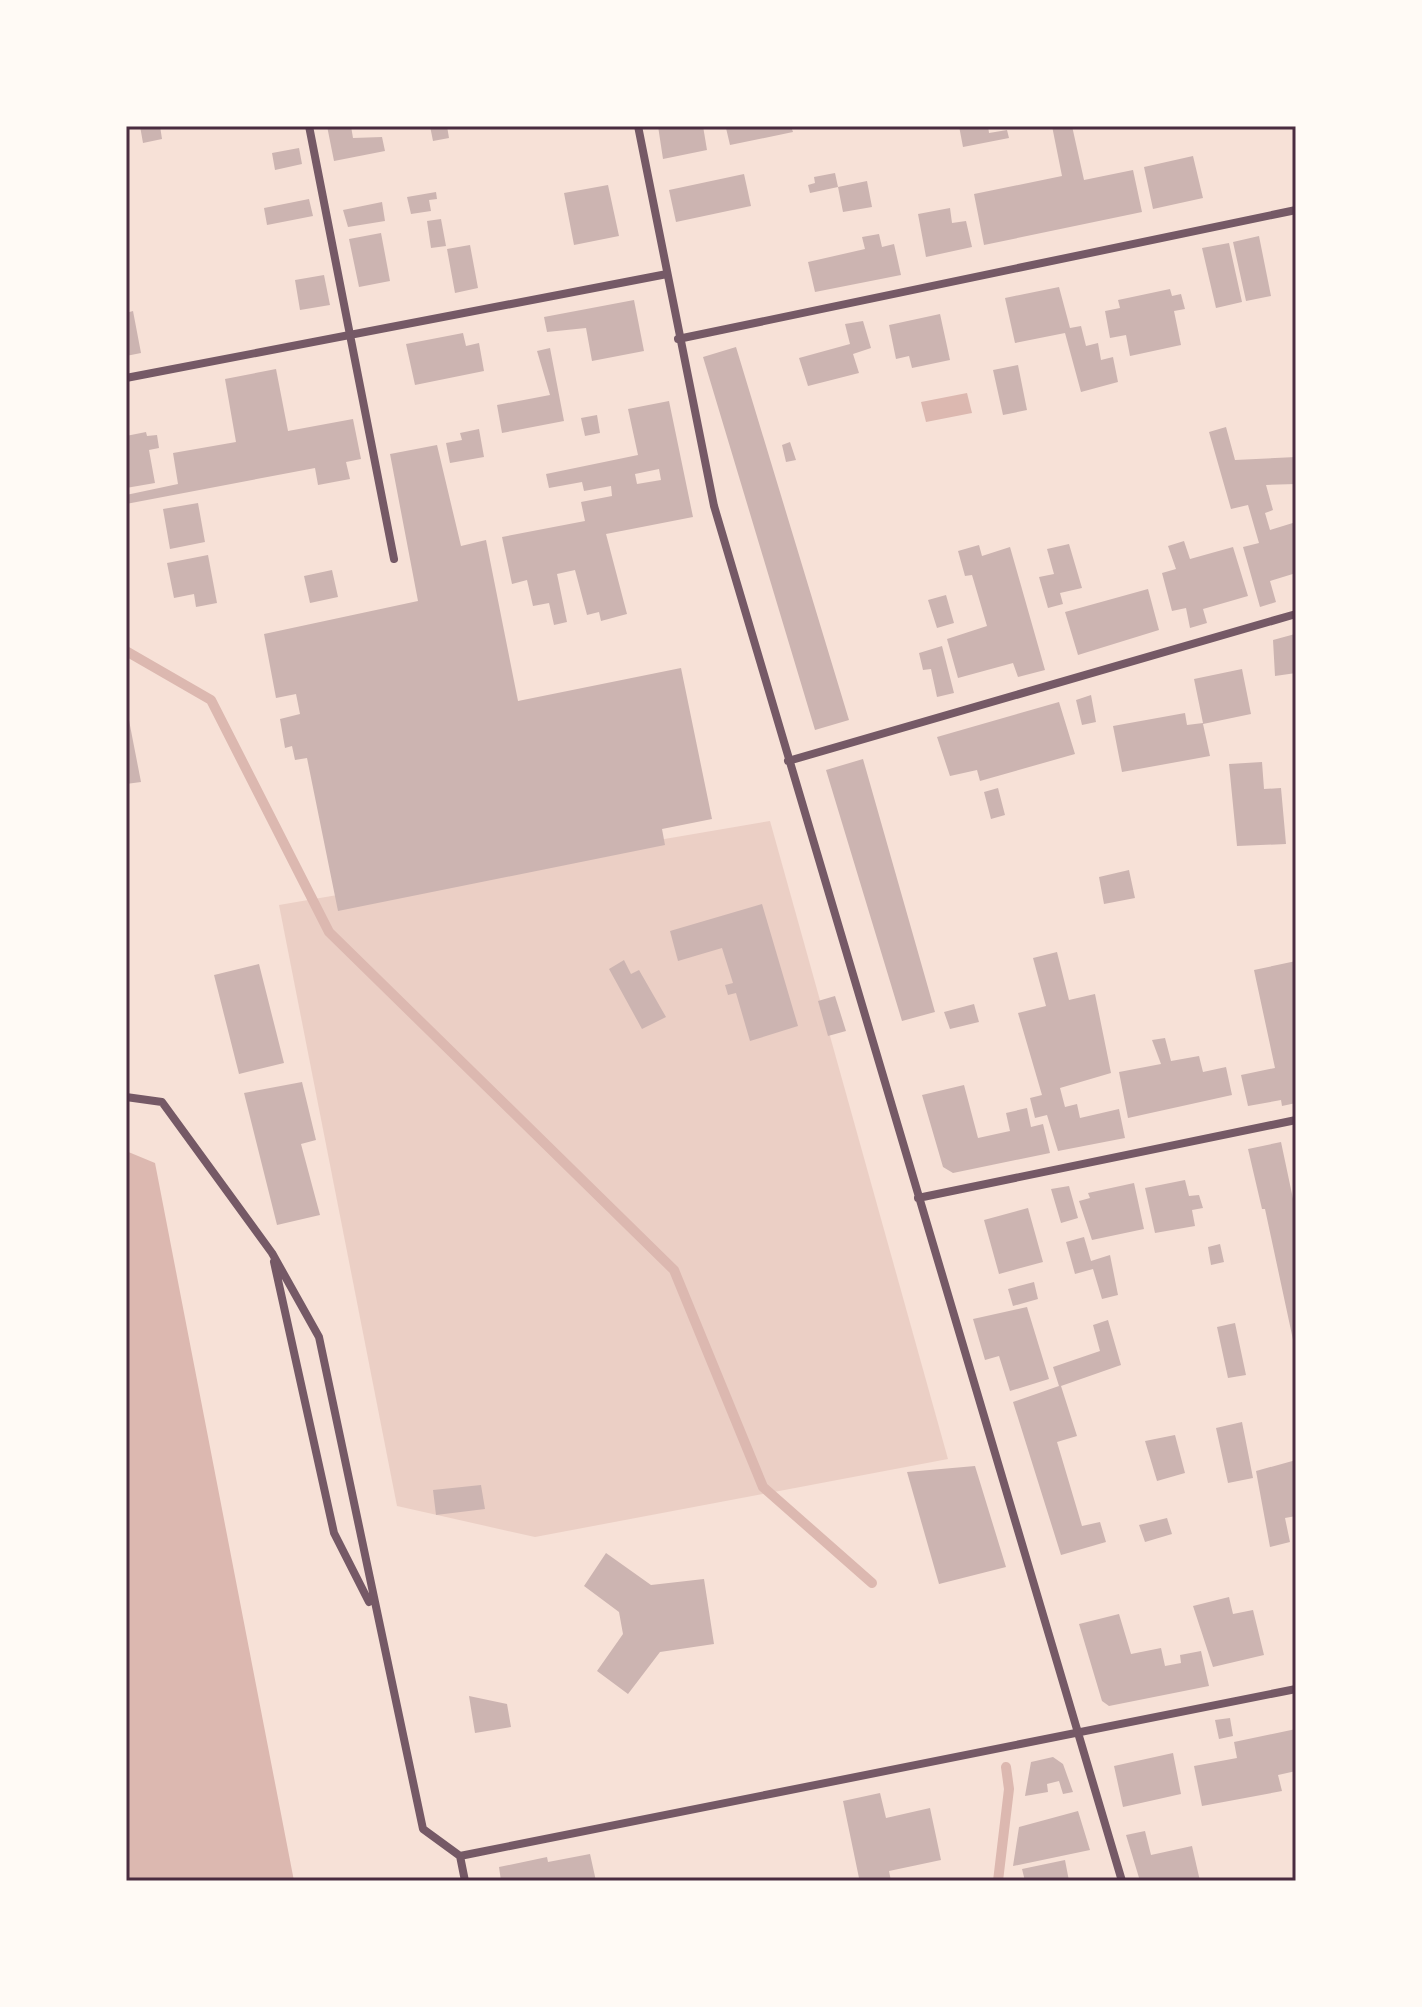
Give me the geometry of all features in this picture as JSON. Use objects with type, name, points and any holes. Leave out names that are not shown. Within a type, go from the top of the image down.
[{"type":"street","points":[[309,126],[394,559]]},
{"type":"street","points":[[638,126],[678,339],[714,506],[1122,1881]]},
{"type":"street","points":[[678,339],[1296,210]]},
{"type":"street","points":[[126,378],[667,274]]},
{"type":"street","points":[[788,761],[1296,614]]},
{"type":"street","points":[[126,1097],[162,1102],[272,1253],[319,1337],[423,1829],[460,1856],[465,1881]]},
{"type":"street","points":[[918,1198],[1296,1120]]},
{"type":"street","points":[[272,1253],[334,1533],[375,1613]]},
{"type":"street","points":[[460,1856],[1296,1689]]},
{"type":"shaded area","points":[[967,393],[972,413],[926,422],[921,402]]},
{"type":"shaded area","points":[[770,821],[948,1459],[535,1537],[397,1506],[279,905]]},
{"type":"shaded area","points":[[126,1151],[155,1163],[294,1881],[126,1881]]},
{"type":"building","points":[[140,126],[160,126],[162,139],[143,143]]},
{"type":"building","points":[[327,126],[351,126],[353,138],[382,137],[385,151],[334,161]]},
{"type":"building","points":[[430,126],[447,126],[449,138],[433,141]]},
{"type":"building","points":[[658,126],[703,126],[707,150],[663,159]]},
{"type":"building","points":[[791,126],[793,132],[730,145],[726,128]]},
{"type":"building","points":[[959,126],[988,126],[989,133],[1007,130],[1009,138],[963,147]]},
{"type":"building","points":[[1052,126],[1072,126],[1084,180],[1133,170],[1142,212],[984,245],[974,194],[1062,176]]},
{"type":"building","points":[[299,148],[302,164],[275,170],[272,153]]},
{"type":"building","points":[[1193,156],[1203,198],[1153,209],[1144,167]]},
{"type":"building","points":[[835,173],[838,187],[810,193],[808,185],[815,183],[814,177]]},
{"type":"building","points":[[744,174],[751,206],[676,222],[669,190]]},
{"type":"building","points":[[867,181],[872,207],[843,212],[838,187]]},
{"type":"building","points":[[608,185],[619,236],[574,245],[564,193]]},
{"type":"building","points":[[436,192],[437,199],[429,200],[431,211],[411,214],[407,197]]},
{"type":"building","points":[[309,199],[313,216],[267,225],[264,208]]},
{"type":"building","points":[[382,202],[385,221],[348,227],[343,210]]},
{"type":"building","points":[[950,208],[952,223],[966,221],[972,247],[926,257],[918,214]]},
{"type":"building","points":[[441,219],[446,246],[431,248],[427,221]]},
{"type":"building","points":[[381,233],[390,281],[359,287],[349,239]]},
{"type":"building","points":[[879,234],[882,247],[894,244],[901,275],[815,292],[808,262],[865,249],[862,237]]},
{"type":"building","points":[[1259,236],[1271,296],[1246,301],[1233,242]]},
{"type":"building","points":[[1229,243],[1242,302],[1216,308],[1202,248]]},
{"type":"building","points":[[470,245],[478,288],[455,293],[447,249]]},
{"type":"building","points":[[324,275],[330,305],[300,310],[295,280]]},
{"type":"building","points":[[1059,287],[1070,328],[1081,326],[1086,346],[1098,343],[1101,360],[1113,357],[1118,382],[1081,392],[1065,333],[1015,343],[1005,298]]},
{"type":"building","points":[[1170,289],[1172,296],[1181,294],[1185,309],[1174,311],[1181,345],[1130,356],[1126,335],[1110,338],[1105,311],[1120,308],[1118,300]]},
{"type":"building","points":[[634,300],[644,351],[592,361],[586,328],[547,332],[544,317]]},
{"type":"building","points":[[133,311],[141,353],[126,356],[126,313]]},
{"type":"building","points":[[940,314],[950,360],[912,368],[909,356],[896,359],[889,325]]},
{"type":"building","points":[[863,321],[871,348],[853,354],[859,373],[808,386],[799,358],[850,344],[845,324]]},
{"type":"building","points":[[463,333],[466,346],[479,343],[484,371],[415,385],[406,344]]},
{"type":"building","points":[[736,347],[849,720],[815,730],[703,357]]},
{"type":"building","points":[[550,348],[564,421],[502,433],[497,405],[550,395],[537,351]]},
{"type":"building","points":[[1018,365],[1027,410],[1003,415],[993,370]]},
{"type":"building","points":[[276,369],[288,431],[353,419],[361,459],[346,462],[350,479],[318,485],[315,468],[126,504],[126,495],[178,484],[173,453],[236,442],[225,379]]},
{"type":"building","points":[[669,401],[693,517],[606,534],[627,614],[601,621],[599,612],[587,615],[575,570],[557,574],[567,622],[554,625],[549,603],[533,606],[527,580],[512,584],[502,537],[585,521],[581,502],[612,496],[611,486],[584,491],[582,482],[549,488],[546,474],[638,455],[628,409]],"holes":[[[659,469],[661,480],[637,484],[635,474]]]},
{"type":"building","points":[[597,415],[600,433],[585,436],[581,418]]},
{"type":"building","points":[[1226,427],[1235,460],[1296,457],[1296,484],[1266,485],[1273,510],[1265,513],[1270,530],[1296,522],[1296,573],[1270,581],[1276,602],[1260,607],[1243,547],[1259,543],[1248,505],[1231,509],[1209,432]]},
{"type":"building","points":[[479,429],[484,457],[450,463],[446,443],[462,440],[460,433]]},
{"type":"building","points":[[146,432],[147,436],[157,435],[159,448],[149,450],[155,483],[126,488],[126,436]]},
{"type":"building","points":[[790,442],[796,460],[786,462],[782,445]]},
{"type":"building","points":[[437,445],[461,546],[486,540],[518,701],[681,668],[712,819],[662,829],[665,845],[338,911],[307,758],[295,760],[292,746],[285,748],[280,719],[300,714],[296,694],[276,698],[264,634],[418,601],[390,454]]},
{"type":"building","points":[[198,503],[205,542],[170,549],[163,509]]},
{"type":"building","points":[[1184,541],[1190,559],[1233,547],[1248,596],[1203,609],[1207,623],[1190,628],[1186,608],[1172,611],[1162,573],[1176,569],[1168,546]]},
{"type":"building","points":[[1069,544],[1082,588],[1060,593],[1063,604],[1048,608],[1039,577],[1054,574],[1047,549]]},
{"type":"building","points":[[979,545],[982,556],[1010,547],[1045,670],[1018,677],[1013,663],[958,678],[947,639],[987,626],[972,575],[965,576],[958,551]]},
{"type":"building","points":[[208,555],[217,603],[196,607],[194,594],[174,598],[167,563]]},
{"type":"building","points":[[332,570],[338,597],[310,603],[304,576]]},
{"type":"building","points":[[1148,589],[1159,630],[1078,655],[1065,612]]},
{"type":"building","points":[[946,595],[954,623],[937,628],[928,600]]},
{"type":"building","points":[[1295,634],[1296,673],[1275,676],[1273,640]]},
{"type":"building","points":[[942,646],[954,693],[937,697],[931,669],[923,670],[919,653]]},
{"type":"building","points":[[1242,669],[1251,714],[1203,724],[1210,756],[1122,772],[1113,726],[1185,713],[1187,725],[1203,723],[1194,679]]},
{"type":"building","points":[[1091,695],[1096,722],[1082,725],[1076,700]]},
{"type":"building","points":[[1059,702],[1075,754],[980,781],[977,770],[950,776],[937,737]]},
{"type":"building","points":[[126,705],[141,782],[126,784]]},
{"type":"building","points":[[863,759],[935,1012],[902,1021],[826,770]]},
{"type":"building","points":[[1262,762],[1264,789],[1281,788],[1286,844],[1237,846],[1229,764]]},
{"type":"building","points":[[998,788],[1005,815],[991,819],[984,792]]},
{"type":"building","points":[[1129,870],[1135,898],[1104,904],[1099,877]]},
{"type":"building","points":[[762,904],[798,1026],[750,1041],[736,993],[728,995],[725,985],[733,983],[722,948],[678,961],[670,931]]},
{"type":"building","points":[[1057,952],[1069,1000],[1095,994],[1111,1073],[1060,1088],[1065,1107],[1077,1104],[1080,1118],[1119,1109],[1125,1138],[1058,1151],[1047,1115],[1035,1118],[1030,1098],[1042,1095],[1018,1013],[1046,1006],[1033,958]]},
{"type":"building","points":[[624,960],[631,974],[639,970],[666,1017],[642,1029],[609,969]]},
{"type":"building","points":[[1296,961],[1296,1103],[1282,1106],[1281,1100],[1248,1106],[1241,1075],[1275,1068],[1254,970]]},
{"type":"building","points":[[259,964],[284,1063],[239,1074],[214,975]]},
{"type":"building","points":[[835,996],[846,1031],[828,1036],[818,1001]]},
{"type":"building","points":[[974,1004],[979,1022],[950,1029],[944,1012]]},
{"type":"building","points":[[1165,1038],[1171,1061],[1199,1056],[1203,1072],[1226,1067],[1232,1095],[1128,1118],[1119,1072],[1161,1064],[1152,1040]]},
{"type":"building","points":[[302,1082],[316,1140],[301,1144],[320,1215],[277,1225],[244,1093]]},
{"type":"building","points":[[964,1085],[978,1138],[1010,1131],[1006,1113],[1027,1108],[1031,1127],[1043,1124],[1050,1153],[953,1173],[943,1167],[922,1095]]},
{"type":"building","points":[[1281,1142],[1296,1213],[1295,1349],[1265,1209],[1262,1209],[1248,1149]]},
{"type":"building","points":[[1185,1180],[1189,1196],[1199,1195],[1203,1208],[1192,1210],[1195,1226],[1155,1233],[1145,1188]]},
{"type":"building","points":[[1134,1183],[1144,1229],[1092,1240],[1079,1201],[1090,1198],[1088,1193]]},
{"type":"building","points":[[1069,1186],[1078,1218],[1061,1223],[1051,1189]]},
{"type":"building","points":[[1028,1208],[1043,1262],[999,1274],[984,1220]]},
{"type":"building","points":[[1084,1237],[1091,1261],[1110,1255],[1118,1295],[1102,1299],[1093,1269],[1075,1274],[1066,1242]]},
{"type":"building","points":[[1220,1244],[1224,1262],[1211,1265],[1208,1247]]},
{"type":"building","points":[[1034,1282],[1038,1299],[1013,1306],[1008,1289]]},
{"type":"building","points":[[1027,1307],[1049,1379],[1010,1391],[999,1356],[985,1360],[973,1319]]},
{"type":"building","points":[[1108,1320],[1121,1365],[1061,1386],[1077,1436],[1057,1442],[1082,1526],[1100,1522],[1106,1542],[1061,1555],[1013,1402],[1059,1386],[1053,1367],[1100,1351],[1093,1325]]},
{"type":"building","points":[[1235,1323],[1246,1375],[1228,1378],[1217,1327]]},
{"type":"building","points":[[1242,1422],[1253,1478],[1228,1483],[1216,1428]]},
{"type":"building","points":[[1175,1435],[1185,1473],[1157,1481],[1145,1441]]},
{"type":"building","points":[[1296,1460],[1296,1516],[1285,1518],[1290,1542],[1270,1547],[1256,1471]]},
{"type":"building","points":[[975,1466],[1006,1567],[939,1584],[907,1472]]},
{"type":"building","points":[[481,1485],[485,1509],[436,1515],[433,1490]]},
{"type":"building","points":[[1167,1518],[1172,1534],[1145,1542],[1139,1525]]},
{"type":"building","points":[[606,1553],[651,1585],[704,1579],[714,1644],[660,1652],[628,1694],[597,1671],[623,1634],[619,1612],[584,1586]]},
{"type":"building","points":[[1229,1597],[1233,1614],[1253,1610],[1264,1655],[1213,1667],[1193,1606]]},
{"type":"building","points":[[1119,1614],[1131,1654],[1161,1648],[1165,1666],[1181,1663],[1180,1655],[1201,1651],[1209,1686],[1109,1706],[1102,1701],[1079,1624]]},
{"type":"building","points":[[469,1696],[507,1704],[511,1727],[475,1733]]},
{"type":"building","points":[[1230,1718],[1233,1736],[1219,1739],[1215,1720]]},
{"type":"building","points":[[1296,1729],[1296,1771],[1278,1775],[1282,1791],[1202,1806],[1194,1766],[1237,1758],[1234,1742]]},
{"type":"building","points":[[1173,1753],[1181,1794],[1123,1807],[1114,1766]]},
{"type":"building","points":[[1053,1757],[1063,1764],[1073,1792],[1063,1794],[1059,1781],[1047,1784],[1048,1792],[1025,1796],[1031,1762]]},
{"type":"building","points":[[880,1793],[886,1818],[930,1808],[941,1860],[889,1871],[891,1881],[859,1878],[843,1801]]},
{"type":"building","points":[[1078,1811],[1090,1850],[1013,1866],[1019,1827]]},
{"type":"building","points":[[1145,1831],[1151,1855],[1192,1846],[1200,1881],[1140,1881],[1126,1835]]},
{"type":"building","points":[[590,1854],[596,1881],[501,1881],[499,1867],[547,1857],[548,1862]]},
{"type":"building","points":[[1065,1860],[1069,1881],[1025,1881],[1022,1869]]},
{"type":"waterway","points":[[126,651],[211,700],[329,932],[674,1270],[763,1487],[872,1583]]},
{"type":"waterway","points":[[998,1881],[1009,1789],[1006,1767]]}]
